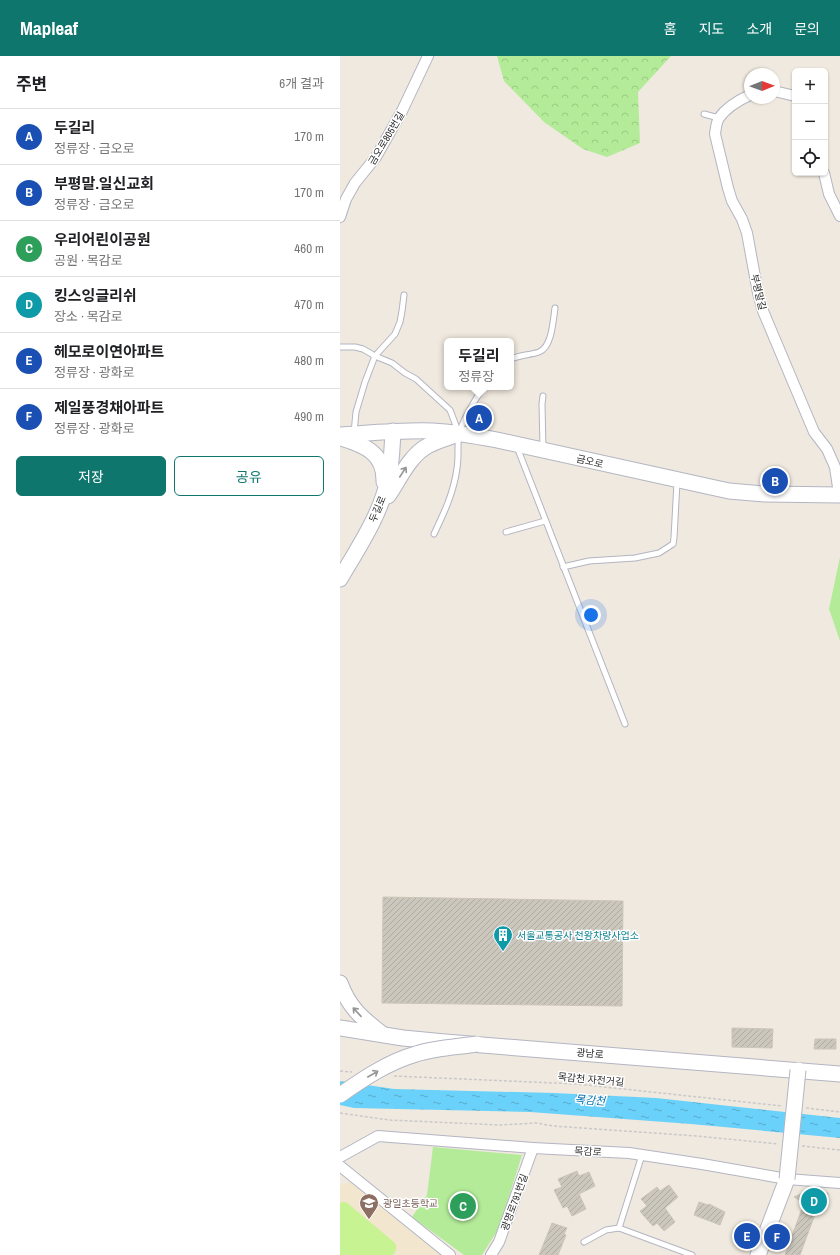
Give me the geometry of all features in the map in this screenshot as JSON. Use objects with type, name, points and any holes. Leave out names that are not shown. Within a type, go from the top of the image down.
[{"type":"street","name":"금오로805번길","points":[[340,217],[346,198],[355,183],[376,157],[402,112],[428,56]]},
{"type":"street","points":[[780,92],[792,95]]},
{"type":"street","points":[[719,118],[734,104],[744,98]]},
{"type":"street","name":"부평말길","points":[[719,118],[715,134],[732,201],[742,219],[747,233],[758,293],[763,311],[814,432],[827,449],[835,468],[840,494]]},
{"type":"street","points":[[825,176],[829,194],[840,216]]},
{"type":"street","name":"금오로","points":[[345,435],[393,431],[459,434],[497,440],[729,492],[765,494],[840,494]]},
{"type":"street","name":"두길로","points":[[340,579],[368,529],[383,496],[388,480],[393,431]]},
{"type":"street","points":[[368,529],[402,474],[418,453],[436,442],[459,434]]},
{"type":"street","points":[[345,435],[374,453],[379,460],[384,478],[383,496]]},
{"type":"street","points":[[340,983],[344,996],[356,1013],[383,1035]]},
{"type":"street","name":"광남로","points":[[340,1028],[383,1035],[437,1041],[840,1074]]},
{"type":"street","points":[[340,1095],[367,1077],[403,1058],[435,1050],[477,1044]]},
{"type":"street","points":[[758,1255],[787,1180],[798,1070]]},
{"type":"street","name":"목감로","points":[[340,1157],[378,1136],[534,1148],[630,1153],[702,1164],[787,1180],[840,1183]]},
{"type":"street","name":"광명로791번길","points":[[491,1255],[499,1242],[534,1148]]},
{"type":"street","points":[[340,1166],[450,1255]]},
{"type":"lane","points":[[704,114],[719,118]]},
{"type":"lane","points":[[345,435],[356,412],[375,356],[395,334],[400,322],[404,295]]},
{"type":"lane","points":[[514,358],[540,352],[545,348],[549,342],[555,308]]},
{"type":"lane","points":[[340,347],[355,347],[363,349],[392,363],[416,379],[450,410],[459,434]]},
{"type":"lane","points":[[434,534],[450,497],[455,480],[459,434],[467,414],[481,390]]},
{"type":"lane","points":[[543,396],[543,450]]},
{"type":"lane","points":[[515,444],[625,724]]},
{"type":"lane","points":[[563,567],[589,562],[635,558],[659,553],[673,544],[677,481]]},
{"type":"lane","points":[[506,532],[545,521]]},
{"type":"lane","points":[[619,1228],[642,1155]]},
{"type":"lane","points":[[584,1242],[606,1230],[619,1228],[692,1255]]},
{"type":"path","points":[[340,1071],[358,1073]]},
{"type":"path","name":"목감천 자전거길","points":[[388,1076],[577,1084],[786,1106]]},
{"type":"path","points":[[801,1108],[840,1112]]},
{"type":"path","points":[[340,1114],[389,1120],[500,1125],[536,1124],[698,1136],[779,1144]]},
{"type":"path","points":[[802,1146],[840,1150]]},
{"type":"shaded area","name":"광일초등학교","points":[[349,1182],[442,1255],[340,1255],[340,1186]]},
{"type":"green space","points":[[497,56],[671,56],[638,92],[640,143],[607,157],[583,149],[544,122],[504,81]]},
{"type":"green space","points":[[840,557],[840,641],[829,609]]},
{"type":"green space","points":[[433,1147],[522,1155],[499,1228],[482,1255],[464,1255],[412,1217],[427,1195]]},
{"type":"green space","points":[[346,1202],[394,1242],[396,1248],[393,1255],[340,1255],[340,1203]]},
{"type":"water","name":"목감천","points":[[340,1081],[394,1089],[554,1093],[656,1098],[840,1118],[840,1138],[691,1124],[530,1112],[354,1108],[340,1105]]},
{"type":"building","name":"서울교통공사 천왕차량사업소","points":[[383,897],[623,901],[622,1006],[382,1003]]},
{"type":"building","points":[[732,1028],[773,1029],[772,1048],[732,1047]]},
{"type":"building","points":[[815,1039],[836,1039],[836,1049],[814,1049]]},
{"type":"building","points":[[577,1171],[579,1176],[589,1172],[595,1186],[579,1194],[586,1209],[572,1216],[567,1206],[563,1208],[554,1190],[562,1187],[558,1179]]},
{"type":"building","points":[[669,1185],[678,1197],[665,1208],[675,1222],[664,1231],[657,1223],[653,1226],[640,1211],[647,1206],[641,1199],[657,1187],[660,1191]]},
{"type":"building","points":[[808,1191],[828,1193],[827,1203],[823,1203],[822,1207],[818,1206],[800,1255],[785,1255],[804,1203],[794,1197]]},
{"type":"building","points":[[699,1202],[709,1204],[725,1212],[720,1225],[694,1215]]},
{"type":"building","points":[[552,1223],[567,1228],[564,1234],[566,1235],[558,1255],[539,1255]]},
{"type":"place","name":"두길리","points":[[479,418]]},
{"type":"place","name":"부평말.일신교회","points":[[775,481]]},
{"type":"place","name":"서울교통공사 천왕차량사업소","points":[[503,952]]},
{"type":"place","name":"킹스잉글리쉬","points":[[814,1201]]},
{"type":"place","name":"우리어린이공원","points":[[463,1206]]},
{"type":"place","name":"광일초등학교","points":[[369,1220]]},
{"type":"place","name":"헤모로이연아파트","points":[[747,1236]]},
{"type":"place","name":"제일풍경채아파트","points":[[777,1237]]}]
